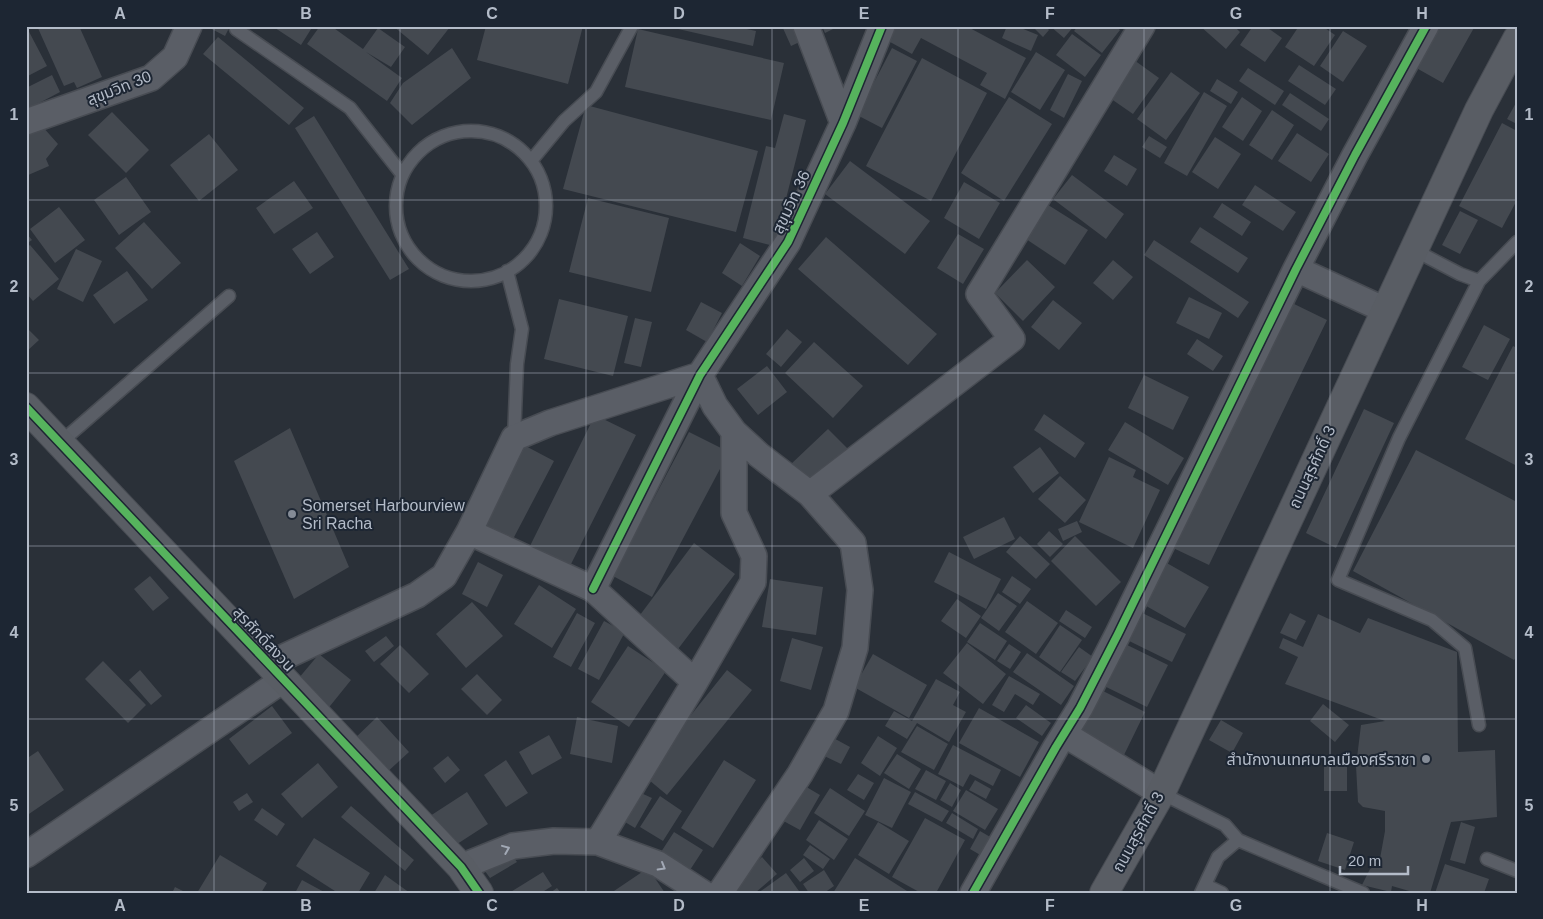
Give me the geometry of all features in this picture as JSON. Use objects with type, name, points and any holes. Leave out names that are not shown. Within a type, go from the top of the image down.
[{"type":"main road","name":"ถนนสุรศักดิ์ 3","points":[[1104,893],[1161,793],[1478,110],[1517,39]]},
{"type":"main road","name":"สุรศักดิ์สงวน","points":[[26,407],[461,868],[479,893]]},
{"type":"street","name":"สุขุมวิท 30","points":[[26,122],[151,78],[175,57],[189,26]]},
{"type":"street","points":[[806,26],[843,123]]},
{"type":"street","name":"สุขุมวิท 36","points":[[594,589],[700,375],[788,242],[843,123],[882,26]]},
{"type":"street","points":[[810,494],[1012,339],[979,294],[1142,26]]},
{"type":"street","points":[[973,893],[1080,708],[1296,269],[1418,30]]},
{"type":"street","points":[[1296,269],[1385,310]]},
{"type":"street","points":[[26,855],[276,672],[417,595],[444,576],[469,532],[514,438],[550,423],[700,375],[715,406],[734,432],[759,455],[810,494],[853,542],[860,590],[855,648],[836,711],[800,774],[720,893]]},
{"type":"street","points":[[598,842],[753,582],[754,556],[734,513],[734,432]]},
{"type":"street","points":[[469,532],[594,589],[695,682]]},
{"type":"street","points":[[1064,734],[1161,793]]},
{"type":"street","points":[[461,868],[513,846],[554,841],[598,842],[658,864],[703,893]]},
{"type":"lane","points":[[531,161],[564,120],[596,92],[632,26]]},
{"type":"lane","points":[[236,29],[350,108],[402,174]]},
{"type":"lane","points":[[458,131],[482,131],[506,139],[526,153],[540,173],[546,197],[546,221],[537,244],[521,262],[499,276],[474,281],[448,277],[426,266],[408,247],[398,223],[396,198],[402,174],[416,154],[435,139],[458,131]]},
{"type":"lane","points":[[1479,724],[1465,648],[1432,620],[1338,580],[1399,438],[1479,280],[1517,242]]},
{"type":"lane","points":[[1414,250],[1460,274],[1479,280]]},
{"type":"lane","points":[[507,271],[522,329],[517,364],[514,438]]},
{"type":"lane","points":[[61,442],[229,296]]},
{"type":"lane","points":[[1161,793],[1225,825],[1238,840],[1363,893]]},
{"type":"lane","points":[[1222,893],[1203,889],[1218,857],[1238,840]]},
{"type":"lane","points":[[1487,859],[1517,871]]},
{"type":"building","points":[[26,26],[47,66],[26,77]]},
{"type":"building","points":[[37,26],[79,26],[102,77],[77,88],[74,82],[64,86]]},
{"type":"building","points":[[206,26],[230,26],[225,36]]},
{"type":"building","points":[[272,26],[313,26],[301,45]]},
{"type":"building","points":[[320,26],[331,26],[363,49],[378,28],[405,47],[391,67],[366,52],[402,78],[387,101],[307,44]]},
{"type":"building","points":[[393,26],[449,26],[450,27],[428,55]]},
{"type":"building","points":[[486,26],[583,26],[568,84],[477,60]]},
{"type":"building","points":[[665,26],[733,26],[756,31],[753,46]]},
{"type":"building","points":[[782,26],[797,26],[804,40],[791,46]]},
{"type":"building","points":[[822,26],[839,26],[825,33]]},
{"type":"building","points":[[887,26],[966,26],[1026,58],[1005,99],[980,85],[987,73],[921,38],[912,54],[881,37]]},
{"type":"building","points":[[1007,26],[1016,26],[1038,35],[1031,51],[1002,38]]},
{"type":"building","points":[[1037,26],[1045,26],[1049,30],[1043,37],[1035,29]]},
{"type":"building","points":[[1050,26],[1074,26],[1064,38]]},
{"type":"building","points":[[1078,26],[1115,26],[1120,30],[1102,53],[1074,31]]},
{"type":"building","points":[[1200,26],[1234,26],[1240,32],[1226,49]]},
{"type":"building","points":[[1253,26],[1265,26],[1282,38],[1265,62],[1240,45]]},
{"type":"building","points":[[1299,26],[1322,26],[1335,35],[1314,66],[1285,47]]},
{"type":"building","points":[[1432,26],[1475,26],[1443,83],[1411,65]]},
{"type":"building","points":[[638,29],[784,63],[771,120],[625,87]]},
{"type":"building","points":[[1343,31],[1367,46],[1343,82],[1320,66]]},
{"type":"building","points":[[1072,34],[1101,55],[1085,77],[1056,55]]},
{"type":"building","points":[[218,37],[304,108],[289,125],[203,54]]},
{"type":"building","points":[[452,48],[471,78],[412,125],[390,103],[403,83]]},
{"type":"building","points":[[892,48],[917,61],[882,128],[857,115]]},
{"type":"building","points":[[1036,52],[1065,70],[1040,110],[1011,92]]},
{"type":"building","points":[[922,58],[987,93],[931,201],[866,166]]},
{"type":"building","points":[[1134,60],[1159,78],[1133,114],[1107,96]]},
{"type":"building","points":[[1299,65],[1336,89],[1325,105],[1288,81]]},
{"type":"building","points":[[1248,68],[1284,91],[1275,105],[1239,81]]},
{"type":"building","points":[[1171,72],[1200,93],[1166,140],[1137,119]]},
{"type":"building","points":[[1068,74],[1082,81],[1064,118],[1050,110]]},
{"type":"building","points":[[52,75],[60,92],[26,110],[26,88]]},
{"type":"building","points":[[1217,79],[1238,92],[1231,104],[1210,91]]},
{"type":"building","points":[[1204,92],[1227,106],[1187,176],[1164,163]]},
{"type":"building","points":[[1290,93],[1329,119],[1321,131],[1282,105]]},
{"type":"building","points":[[1009,97],[1052,124],[1004,201],[961,173]]},
{"type":"building","points":[[1242,97],[1262,111],[1243,141],[1222,127]]},
{"type":"building","points":[[1517,101],[1517,124],[1507,119]]},
{"type":"building","points":[[586,105],[758,151],[736,232],[563,189]]},
{"type":"building","points":[[1272,110],[1294,125],[1272,160],[1249,145]]},
{"type":"building","points":[[112,112],[149,150],[126,173],[88,135]]},
{"type":"building","points":[[784,114],[806,120],[774,246],[743,238],[766,146],[775,148]]},
{"type":"building","points":[[314,116],[409,269],[390,280],[295,128]]},
{"type":"building","points":[[1502,123],[1517,131],[1517,200],[1502,228],[1459,206]]},
{"type":"building","points":[[42,126],[58,144],[46,159],[49,166],[26,176],[26,132]]},
{"type":"building","points":[[1297,133],[1329,154],[1311,182],[1278,161]]},
{"type":"building","points":[[209,134],[238,170],[199,201],[170,165]]},
{"type":"building","points":[[1149,136],[1167,147],[1160,158],[1142,147]]},
{"type":"building","points":[[1215,137],[1241,154],[1218,189],[1192,172]]},
{"type":"building","points":[[1114,155],[1137,169],[1127,186],[1104,171]]},
{"type":"building","points":[[850,161],[930,221],[905,254],[825,194]]},
{"type":"building","points":[[1072,175],[1124,214],[1106,239],[1053,199]]},
{"type":"building","points":[[126,177],[151,212],[119,235],[94,200]]},
{"type":"building","points":[[294,181],[313,208],[274,234],[256,208]]},
{"type":"building","points":[[964,182],[1000,203],[979,239],[944,218]]},
{"type":"building","points":[[1255,185],[1296,212],[1283,231],[1242,205]]},
{"type":"building","points":[[588,198],[669,218],[651,292],[569,272]]},
{"type":"building","points":[[1045,203],[1088,230],[1065,265],[1023,237]]},
{"type":"building","points":[[1222,203],[1251,222],[1242,236],[1213,217]]},
{"type":"building","points":[[59,207],[85,240],[55,263],[30,229]]},
{"type":"building","points":[[1460,211],[1478,220],[1460,254],[1442,245]]},
{"type":"building","points":[[144,222],[181,263],[152,289],[115,248]]},
{"type":"building","points":[[1200,227],[1248,258],[1238,273],[1190,242]]},
{"type":"building","points":[[317,232],[334,257],[310,274],[292,249]]},
{"type":"building","points":[[26,233],[32,240],[26,244]]},
{"type":"building","points":[[958,234],[984,249],[963,284],[937,268]]},
{"type":"building","points":[[826,237],[937,334],[908,365],[798,269]]},
{"type":"building","points":[[1154,240],[1249,302],[1238,318],[1144,255]]},
{"type":"building","points":[[740,243],[760,256],[742,286],[722,273]]},
{"type":"building","points":[[30,245],[59,279],[33,301],[26,293],[26,248]]},
{"type":"building","points":[[76,249],[102,261],[83,302],[57,289]]},
{"type":"building","points":[[1027,260],[1055,287],[1023,321],[995,293]]},
{"type":"building","points":[[1113,260],[1133,277],[1113,300],[1093,283]]},
{"type":"building","points":[[127,271],[148,300],[114,324],[93,295]]},
{"type":"building","points":[[1189,297],[1222,313],[1209,339],[1176,323]]},
{"type":"building","points":[[559,299],[628,316],[613,376],[544,359]]},
{"type":"building","points":[[1053,300],[1082,323],[1059,350],[1031,327]]},
{"type":"building","points":[[701,302],[722,313],[707,342],[686,330]]},
{"type":"building","points":[[1290,302],[1327,320],[1209,565],[1171,547]]},
{"type":"building","points":[[635,318],[652,322],[641,367],[624,363]]},
{"type":"building","points":[[1484,325],[1510,339],[1488,380],[1462,367]]},
{"type":"building","points":[[26,327],[39,340],[26,352]]},
{"type":"building","points":[[787,329],[802,342],[781,367],[766,354]]},
{"type":"building","points":[[1197,339],[1223,356],[1213,371],[1187,354]]},
{"type":"building","points":[[814,342],[863,386],[833,418],[785,373]]},
{"type":"building","points":[[1513,346],[1517,348],[1517,466],[1465,439]]},
{"type":"building","points":[[767,366],[787,392],[758,415],[737,389]]},
{"type":"building","points":[[1144,375],[1189,397],[1173,430],[1128,408]]},
{"type":"building","points":[[1364,409],[1394,423],[1336,548],[1306,533]]},
{"type":"building","points":[[1044,414],[1085,443],[1075,458],[1034,430]]},
{"type":"building","points":[[595,415],[636,435],[570,566],[530,546]]},
{"type":"building","points":[[1125,422],[1184,458],[1168,485],[1108,450]]},
{"type":"building","name":"Somerset Harbourview Sri Racha","points":[[290,428],[349,567],[294,599],[234,461]]},
{"type":"building","points":[[828,429],[851,452],[812,488],[790,465]]},
{"type":"building","points":[[689,432],[729,452],[652,597],[613,576]]},
{"type":"building","points":[[518,442],[554,461],[512,541],[476,522]]},
{"type":"building","points":[[1040,447],[1059,473],[1033,493],[1013,467]]},
{"type":"building","points":[[1416,450],[1517,502],[1517,656],[1514,660],[1353,571]]},
{"type":"building","points":[[1109,457],[1136,470],[1133,477],[1160,490],[1133,548],[1079,522]]},
{"type":"building","points":[[1060,476],[1086,500],[1065,523],[1038,499]]},
{"type":"building","points":[[1004,517],[1015,539],[974,559],[963,537]]},
{"type":"building","points":[[1077,521],[1082,532],[1063,541],[1058,529]]},
{"type":"building","points":[[1049,531],[1063,544],[1050,557],[1037,544]]},
{"type":"building","points":[[1020,536],[1050,564],[1036,579],[1006,552]]},
{"type":"building","points":[[1075,536],[1121,582],[1096,606],[1051,561]]},
{"type":"building","points":[[694,543],[735,574],[675,653],[634,623]]},
{"type":"building","points":[[949,552],[1001,579],[986,609],[934,582]]},
{"type":"building","points":[[478,562],[503,575],[487,607],[462,594]]},
{"type":"building","points":[[1165,562],[1209,587],[1185,628],[1141,603]]},
{"type":"building","points":[[150,576],[169,598],[153,611],[134,589]]},
{"type":"building","points":[[1012,576],[1031,589],[1020,604],[1002,592]]},
{"type":"building","points":[[770,579],[823,587],[816,635],[762,627]]},
{"type":"building","points":[[539,585],[576,609],[552,648],[514,624]]},
{"type":"building","points":[[998,593],[1017,606],[999,631],[981,618]]},
{"type":"building","points":[[957,599],[981,616],[966,638],[941,621]]},
{"type":"building","points":[[1027,601],[1058,623],[1036,654],[1005,632]]},
{"type":"building","points":[[472,602],[503,636],[466,668],[436,634]]},
{"type":"building","points":[[1066,610],[1092,627],[1085,638],[1059,621]]},
{"type":"building","points":[[1136,610],[1186,634],[1172,662],[1123,638]]},
{"type":"building","points":[[577,613],[595,623],[571,667],[553,657]]},
{"type":"building","points":[[1290,613],[1306,621],[1296,640],[1280,633]]},
{"type":"building","name":"สำนักงานเทศบาลเมืองศรีราชา","points":[[1318,614],[1360,633],[1368,618],[1457,652],[1458,752],[1495,750],[1497,817],[1451,822],[1430,893],[1416,893],[1392,886],[1391,892],[1362,885],[1370,869],[1379,864],[1385,831],[1385,811],[1363,807],[1358,802],[1356,766],[1361,725],[1385,721],[1285,684],[1298,657],[1279,648],[1283,638],[1303,647]]},
{"type":"building","points":[[604,621],[625,632],[599,680],[578,669]]},
{"type":"building","points":[[980,623],[1007,641],[995,660],[967,642]]},
{"type":"building","points":[[1060,625],[1082,640],[1060,672],[1039,657]]},
{"type":"building","points":[[386,636],[394,646],[374,662],[365,651]]},
{"type":"building","points":[[792,638],[823,647],[811,690],[780,681]]},
{"type":"building","points":[[1119,641],[1168,665],[1147,707],[1098,683]]},
{"type":"building","points":[[967,643],[1006,674],[983,704],[943,673]]},
{"type":"building","points":[[1009,644],[1021,652],[1010,669],[997,661]]},
{"type":"building","points":[[400,645],[429,674],[409,693],[380,664]]},
{"type":"building","points":[[628,646],[666,671],[629,727],[591,702]]},
{"type":"building","points":[[1079,647],[1093,657],[1075,681],[1061,672]]},
{"type":"building","points":[[1027,653],[1074,686],[1061,705],[1013,672]]},
{"type":"building","points":[[319,654],[351,680],[326,711],[293,685]]},
{"type":"building","points":[[873,654],[927,685],[909,718],[854,687]]},
{"type":"building","points":[[103,661],[146,705],[128,723],[85,679]]},
{"type":"building","points":[[140,670],[162,696],[151,705],[129,680]]},
{"type":"building","points":[[727,670],[752,690],[667,795],[643,775]]},
{"type":"building","points":[[477,674],[502,700],[487,715],[461,689]]},
{"type":"building","points":[[1009,676],[1040,694],[1033,705],[1015,694],[1004,712],[992,705]]},
{"type":"building","points":[[936,679],[960,692],[953,705],[966,712],[949,742],[917,723],[907,739],[885,726],[894,711],[912,721]]},
{"type":"building","points":[[1097,688],[1145,712],[1124,755],[1076,731]]},
{"type":"building","points":[[1323,704],[1349,725],[1335,742],[1310,721]]},
{"type":"building","points":[[1026,705],[1051,723],[1042,736],[1016,718]]},
{"type":"building","points":[[272,706],[292,733],[249,765],[229,739]]},
{"type":"building","points":[[979,708],[1039,742],[1020,777],[959,743]]},
{"type":"building","points":[[377,717],[409,752],[384,775],[352,741]]},
{"type":"building","points":[[577,717],[618,726],[612,763],[570,754]]},
{"type":"building","points":[[1221,720],[1243,733],[1232,753],[1209,740]]},
{"type":"building","points":[[917,726],[948,744],[934,770],[901,752]]},
{"type":"building","points":[[549,735],[562,758],[532,775],[519,752]]},
{"type":"building","points":[[828,735],[850,747],[841,764],[818,753]]},
{"type":"building","points":[[878,736],[897,748],[880,776],[861,763]]},
{"type":"building","points":[[953,745],[1001,770],[993,786],[970,774],[963,787],[938,774]]},
{"type":"building","points":[[38,751],[64,790],[26,816],[26,759]]},
{"type":"building","points":[[897,754],[921,769],[909,789],[884,773]]},
{"type":"building","points":[[448,756],[460,770],[445,783],[433,768]]},
{"type":"building","points":[[506,760],[528,793],[506,807],[484,775]]},
{"type":"building","points":[[724,760],[756,780],[713,848],[681,828]]},
{"type":"building","points":[[318,763],[338,787],[302,818],[281,794]]},
{"type":"building","points":[[1324,766],[1347,766],[1347,791],[1324,791]]},
{"type":"building","points":[[926,770],[946,781],[936,800],[915,789]]},
{"type":"building","points":[[858,774],[874,783],[864,800],[847,790]]},
{"type":"building","points":[[884,778],[911,792],[892,828],[865,815]]},
{"type":"building","points":[[975,780],[991,789],[986,799],[969,790]]},
{"type":"building","points":[[798,782],[820,795],[800,830],[778,818]]},
{"type":"building","points":[[950,783],[961,790],[952,807],[940,800]]},
{"type":"building","points":[[830,788],[865,811],[849,836],[814,813]]},
{"type":"building","points":[[966,790],[998,809],[985,830],[953,811]]},
{"type":"building","points":[[467,792],[488,824],[451,848],[430,816]]},
{"type":"building","points":[[915,792],[949,811],[942,822],[908,804]]},
{"type":"building","points":[[247,793],[253,802],[239,811],[233,802]]},
{"type":"building","points":[[641,793],[652,798],[635,828],[625,822]]},
{"type":"building","points":[[660,796],[682,811],[663,841],[640,827]]},
{"type":"building","points":[[351,806],[414,860],[405,871],[341,817]]},
{"type":"building","points":[[262,808],[285,824],[277,836],[254,820]]},
{"type":"building","points":[[952,813],[978,829],[973,839],[946,823]]},
{"type":"building","points":[[925,818],[965,840],[936,893],[921,893],[892,877]]},
{"type":"building","points":[[819,820],[848,839],[834,860],[806,840]]},
{"type":"building","points":[[878,822],[909,841],[889,874],[858,855]]},
{"type":"building","points":[[1461,822],[1475,827],[1465,864],[1450,860]]},
{"type":"building","points":[[980,831],[992,838],[982,856],[970,849]]},
{"type":"building","points":[[674,832],[703,850],[690,870],[661,852]]},
{"type":"building","points":[[1327,833],[1354,842],[1345,870],[1318,861]]},
{"type":"building","points":[[314,838],[370,873],[358,893],[338,893],[296,866]]},
{"type":"building","points":[[810,845],[830,859],[823,869],[803,855]]},
{"type":"building","points":[[508,849],[517,862],[490,878],[479,863]]},
{"type":"building","points":[[220,855],[267,883],[261,893],[197,893]]},
{"type":"building","points":[[762,857],[777,874],[755,893],[738,893],[731,884]]},
{"type":"building","points":[[804,858],[814,871],[800,882],[790,870]]},
{"type":"building","points":[[855,858],[907,891],[905,893],[833,893]]},
{"type":"building","points":[[1445,864],[1489,879],[1484,893],[1435,893]]},
{"type":"building","points":[[648,868],[665,893],[611,893]]},
{"type":"building","points":[[824,870],[834,886],[824,893],[809,893],[803,884]]},
{"type":"building","points":[[543,872],[552,886],[541,893],[509,893]]},
{"type":"building","points":[[786,873],[799,891],[797,893],[758,893]]},
{"type":"building","points":[[385,875],[410,893],[374,893]]},
{"type":"building","points":[[302,880],[326,893],[295,893]]},
{"type":"building","points":[[175,887],[187,893],[172,893]]},
{"type":"building","points":[[557,888],[561,893],[550,893]]},
{"type":"cycle path","points":[[593,589],[700,375],[788,242],[843,123],[882,26]]},
{"type":"cycle path","points":[[973,893],[1080,708],[1296,269],[1355,155],[1426,26]]},
{"type":"cycle path","points":[[26,407],[461,867],[479,893]]},
{"type":"place","name":"Somerset Harbourview Sri Racha","points":[[292,514]]},
{"type":"place","name":"สำนักงานเทศบาลเมืองศรีราชา","points":[[1426,759]]}]
